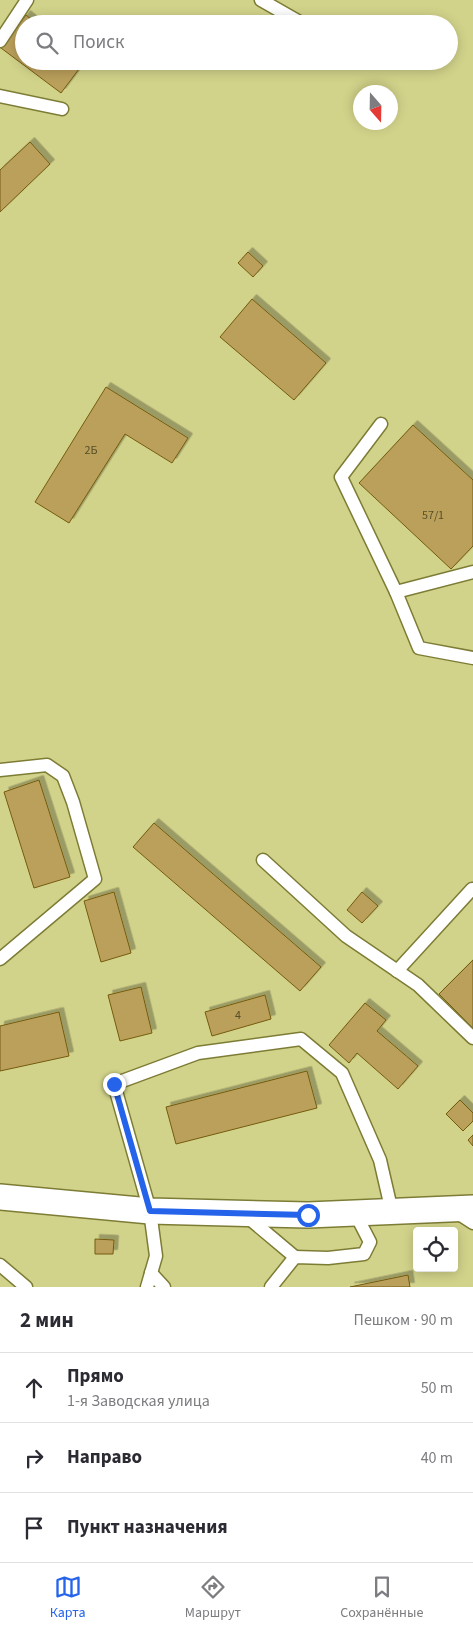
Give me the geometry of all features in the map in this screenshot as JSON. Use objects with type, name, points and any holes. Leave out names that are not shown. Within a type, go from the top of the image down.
[{"type":"street","points":[[0,1197],[150,1211],[308,1215],[462,1209]]},
{"type":"lane","points":[[17,15],[27,0]]},
{"type":"lane","points":[[261,0],[287,15]]},
{"type":"lane","points":[[0,41],[15,18]]},
{"type":"lane","points":[[0,96],[62,109]]},
{"type":"lane","points":[[381,424],[341,477],[396,592],[419,648],[473,658]]},
{"type":"lane","points":[[396,592],[473,572]]},
{"type":"lane","points":[[0,770],[47,765],[63,776],[73,802],[95,880],[0,959]]},
{"type":"lane","points":[[263,860],[346,936],[418,985],[473,1038]]},
{"type":"lane","points":[[397,971],[472,889]]},
{"type":"lane","points":[[148,1287],[156,1256],[150,1211],[114,1084],[198,1053],[301,1040],[342,1073],[380,1160],[392,1212]]},
{"type":"lane","points":[[462,1209],[473,1223]]},
{"type":"lane","points":[[243,1213],[294,1257],[328,1258],[364,1254],[370,1242],[355,1213]]},
{"type":"lane","points":[[271,1287],[294,1257]]},
{"type":"lane","points":[[0,1265],[26,1287]]},
{"type":"lane","points":[[151,1273],[164,1287]]},
{"type":"building","points":[[15,30],[15,58],[1,48]]},
{"type":"building","points":[[30,70],[78,70],[61,93]]},
{"type":"building","points":[[30,142],[50,164],[0,212],[0,170]]},
{"type":"building","points":[[248,252],[263,266],[253,277],[238,263]]},
{"type":"building","points":[[252,299],[326,363],[294,400],[220,337]]},
{"type":"building","points":[[106,387],[188,438],[172,463],[125,434],[69,523],[35,502]]},
{"type":"building","points":[[413,425],[473,480],[473,546],[451,569],[359,483]]},
{"type":"building","points":[[39,780],[70,877],[34,888],[4,792]]},
{"type":"building","points":[[154,823],[321,967],[300,991],[133,847]]},
{"type":"building","points":[[114,892],[131,953],[101,962],[84,901]]},
{"type":"building","points":[[362,892],[378,906],[362,923],[347,910]]},
{"type":"building","points":[[473,960],[473,1028],[439,994]]},
{"type":"building","points":[[141,987],[152,1033],[120,1041],[108,995]]},
{"type":"building","points":[[265,995],[271,1019],[212,1036],[205,1012]]},
{"type":"building","points":[[365,1003],[386,1020],[377,1031],[418,1066],[398,1089],[357,1053],[349,1063],[329,1045]]},
{"type":"building","points":[[59,1012],[69,1056],[0,1071],[0,1026]]},
{"type":"building","points":[[307,1071],[317,1108],[176,1144],[166,1107]]},
{"type":"building","points":[[460,1100],[473,1113],[473,1121],[463,1131],[446,1114]]},
{"type":"building","points":[[473,1135],[473,1146],[468,1140]]},
{"type":"building","points":[[95,1239],[114,1240],[113,1254],[95,1254]]},
{"type":"building","points":[[408,1275],[410,1287],[350,1287]]},
{"type":"route","points":[[114,1084],[150,1211],[308,1215]]}]
